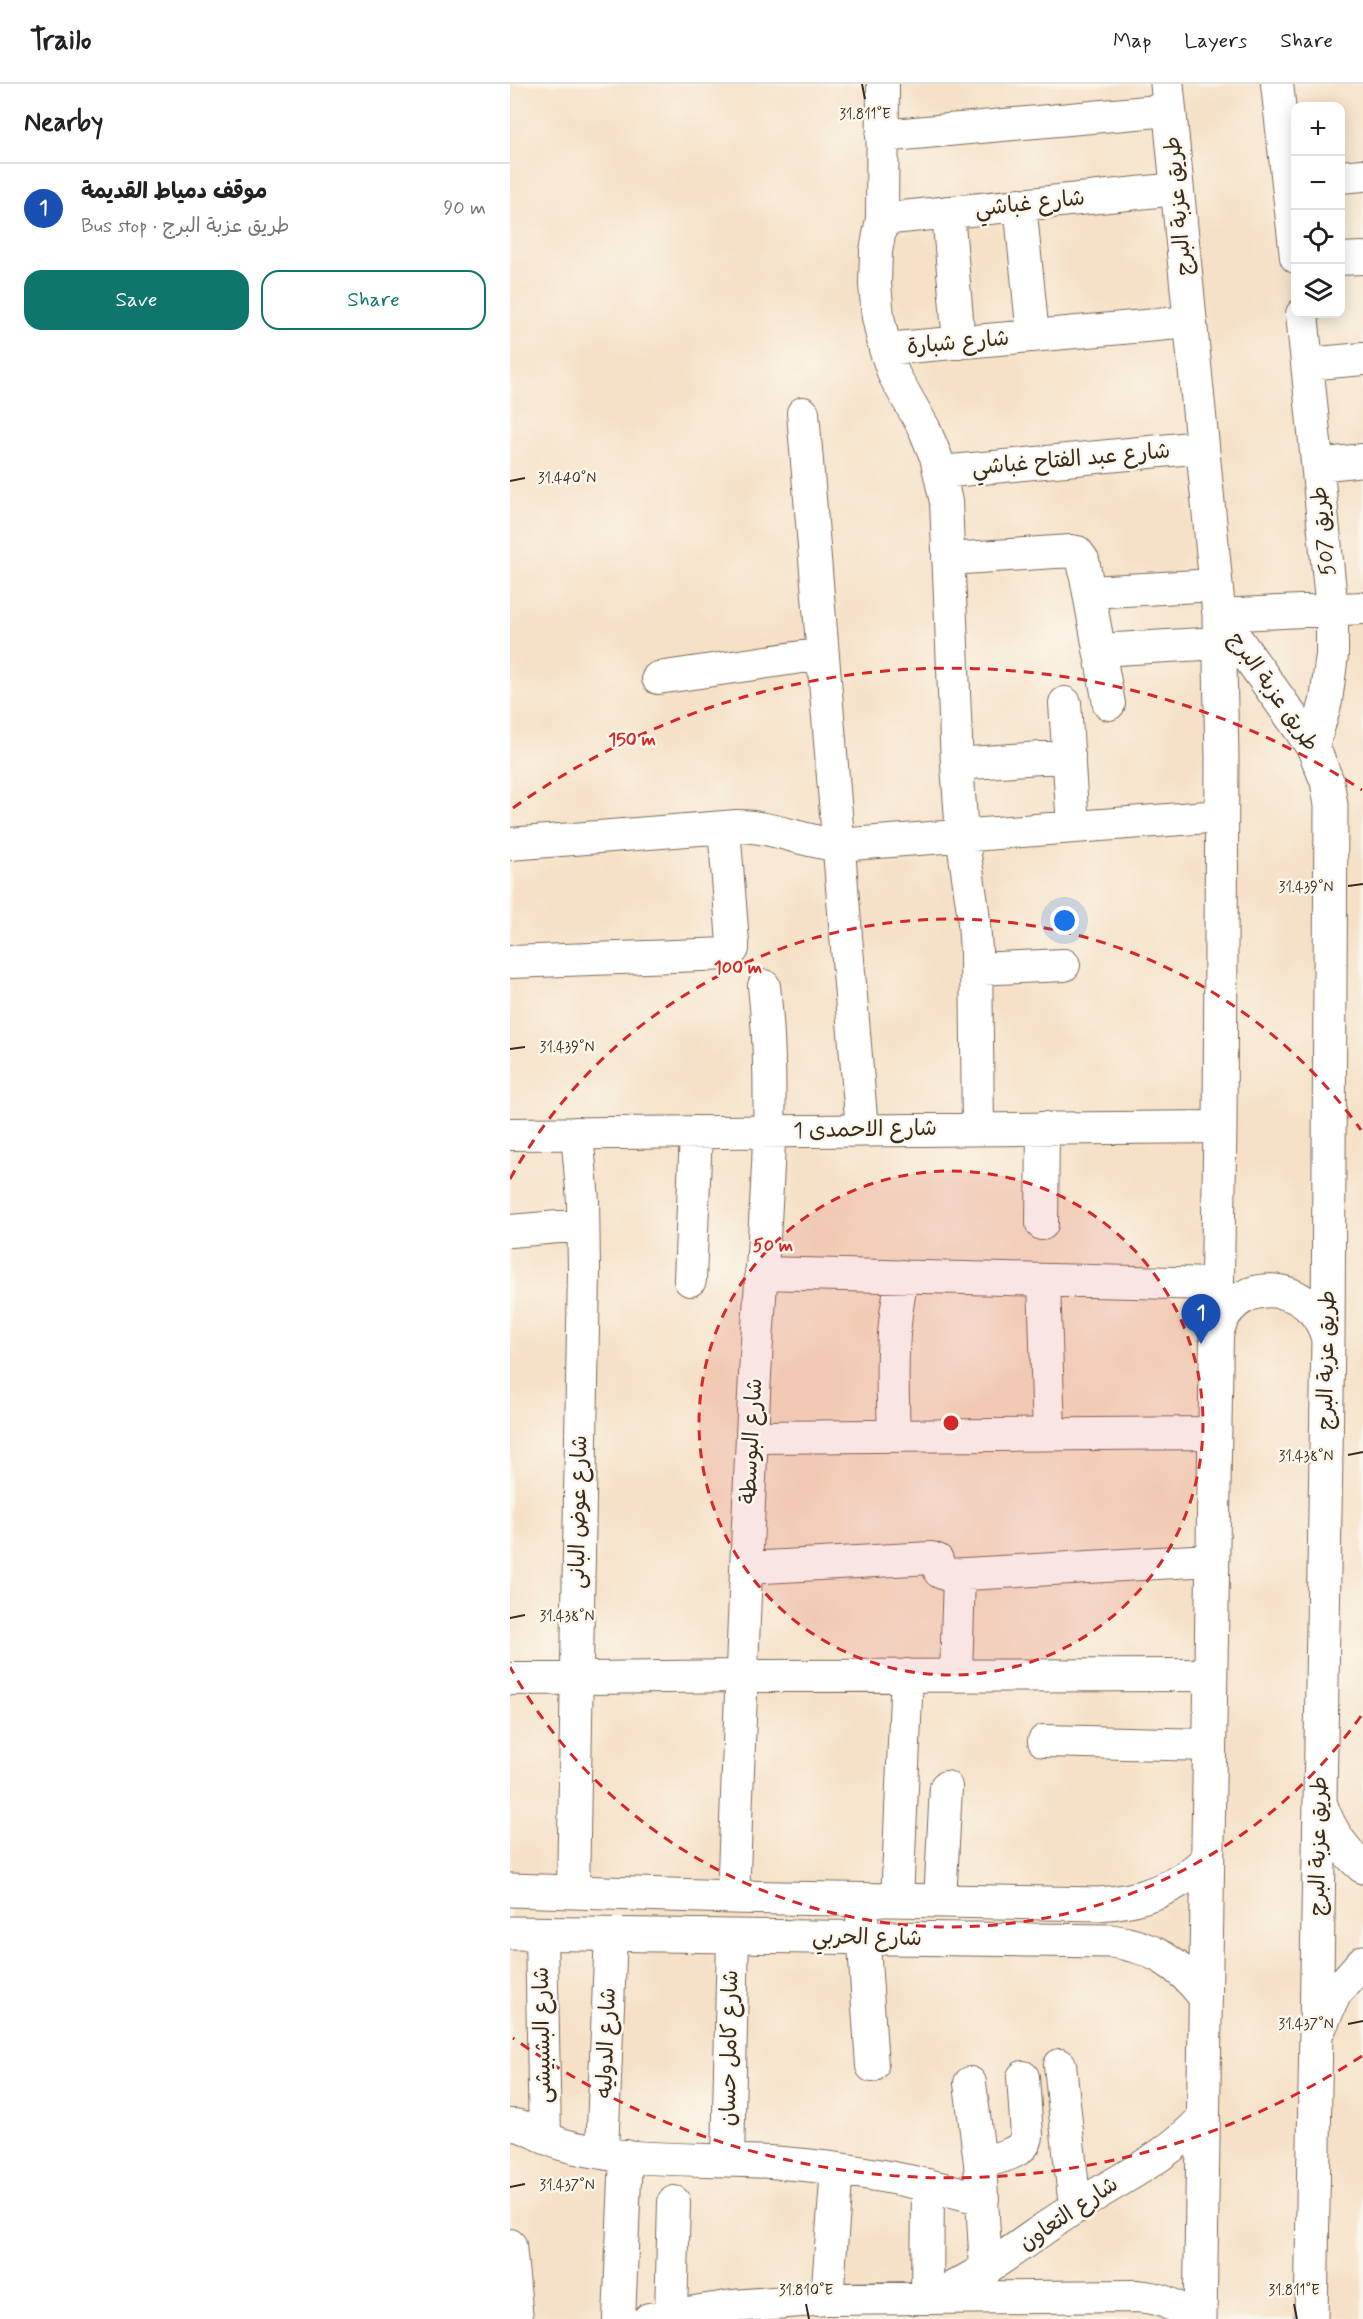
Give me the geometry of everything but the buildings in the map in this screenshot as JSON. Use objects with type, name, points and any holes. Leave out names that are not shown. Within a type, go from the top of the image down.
[{"type":"street","name":"شارع شبارة","points":[[883,84],[882,219],[878,235],[875,284],[878,317],[885,349],[1190,322]]},
{"type":"street","points":[[1277,84],[1291,175]]},
{"type":"street","points":[[882,136],[1168,97]]},
{"type":"street","name":"طريق عزبة البرج","points":[[1168,97],[1218,614],[1221,816],[1220,1127],[1209,1675],[1200,2319]]},
{"type":"street","points":[[1345,177],[1363,175]]},
{"type":"street","name":"شارع غباشي","points":[[882,219],[1178,189]]},
{"type":"street","points":[[1020,204],[1034,336]]},
{"type":"street","points":[[948,212],[959,343]]},
{"type":"street","points":[[1345,259],[1363,258]]},
{"type":"street","name":"طريق 507","points":[[1302,318],[1332,610],[1332,655],[1326,701],[1313,747]]},
{"type":"street","points":[[885,349],[894,375],[931,442],[941,472],[946,502],[957,764],[962,835],[973,911],[977,969],[978,1129]]},
{"type":"street","points":[[1307,364],[1363,359]]},
{"type":"street","points":[[803,413],[862,1130]]},
{"type":"street","name":"شارع عبد الفتاح غباشي","points":[[941,472],[1202,447]]},
{"type":"street","points":[[1318,465],[1363,460]]},
{"type":"street","points":[[948,559],[1074,551],[1082,557],[1109,704]]},
{"type":"street","points":[[1089,592],[1218,614],[1363,608]]},
{"type":"street","points":[[1099,650],[1218,614]]},
{"type":"street","name":"طريق عزبة البرج","points":[[1218,614],[1313,747],[1327,781],[1331,805],[1328,1339],[1311,2319]]},
{"type":"street","points":[[658,678],[822,654]]},
{"type":"street","points":[[1065,703],[1073,827]]},
{"type":"street","points":[[957,764],[1069,756]]},
{"type":"street","points":[[510,844],[724,827],[764,828],[814,842],[838,845],[1221,816]]},
{"type":"street","points":[[510,962],[728,954],[733,949],[734,943],[724,827]]},
{"type":"street","points":[[977,969],[1064,965]]},
{"type":"street","name":"شارع البوسطة","points":[[732,1897],[752,1437],[769,1131],[770,1058],[764,986]]},
{"type":"street","name":"شارع الاحمدى 1","points":[[510,1134],[1220,1127]]},
{"type":"street","points":[[1042,1224],[1043,1128]]},
{"type":"street","points":[[690,1280],[696,1132]]},
{"type":"street","name":"شارع عوض البانى","points":[[573,1892],[583,1225],[577,1133]]},
{"type":"street","points":[[510,1231],[583,1225]]},
{"type":"street","points":[[761,1273],[1216,1284]]},
{"type":"street","points":[[894,1434],[891,1354],[903,1276]]},
{"type":"street","points":[[1044,1280],[1049,1434]]},
{"type":"street","points":[[1215,1341],[1220,1323],[1230,1308],[1253,1293],[1271,1291],[1289,1293],[1312,1306],[1323,1322],[1328,1339]]},
{"type":"street","points":[[752,1437],[1214,1433]]},
{"type":"street","points":[[746,1568],[930,1558],[937,1560],[940,1572],[945,1575],[959,1575],[1211,1560]]},
{"type":"street","points":[[956,1675],[959,1575]]},
{"type":"street","points":[[897,1900],[908,1675]]},
{"type":"street","points":[[510,1679],[1209,1675]]},
{"type":"street","points":[[1044,1741],[1208,1745]]},
{"type":"street","points":[[940,1901],[946,1787]]},
{"type":"street","points":[[1320,1801],[1330,1827],[1338,1840],[1363,1867]]},
{"type":"street","name":"شارع الحربي","points":[[510,1890],[1086,1904],[1122,1902],[1145,1896],[1167,1888],[1206,1861]]},
{"type":"street","points":[[861,1900],[872,2066]]},
{"type":"street","name":"شارع الحربي","points":[[526,1933],[1124,1942],[1148,1949],[1170,1961],[1190,1977],[1205,1997]]},
{"type":"street","name":"شارع البشبيشى","points":[[526,1933],[545,2138]]},
{"type":"street","name":"شارع الدوليه","points":[[611,1934],[619,2319]]},
{"type":"street","name":"شارع كامل حسان","points":[[728,2160],[733,1936]]},
{"type":"street","points":[[1316,2040],[1324,2015],[1335,1993],[1363,1962]]},
{"type":"street","points":[[1060,2065],[1075,2208]]},
{"type":"street","points":[[980,2163],[1016,2150],[1025,2143],[1027,2136],[1023,2077]]},
{"type":"street","points":[[970,2083],[980,2163],[986,2270]]},
{"type":"street","name":"شارع التعاون","points":[[927,2298],[986,2270],[1075,2208],[1168,2150],[1203,2118]]},
{"type":"street","points":[[510,2126],[520,2127],[573,2147],[614,2154],[666,2160],[728,2160],[837,2169],[928,2185],[983,2199]]},
{"type":"street","points":[[827,2299],[837,2169]]},
{"type":"street","points":[[927,2298],[928,2185]]},
{"type":"street","points":[[660,2317],[674,2202]]},
{"type":"street","points":[[510,2245],[517,2319]]},
{"type":"street","name":"شارع التعاون","points":[[660,2317],[733,2306],[827,2299],[1145,2296],[1167,2302],[1191,2319]]},
{"type":"place","name":"موقف دمياط القديمة","points":[[1201,1344]]}]
